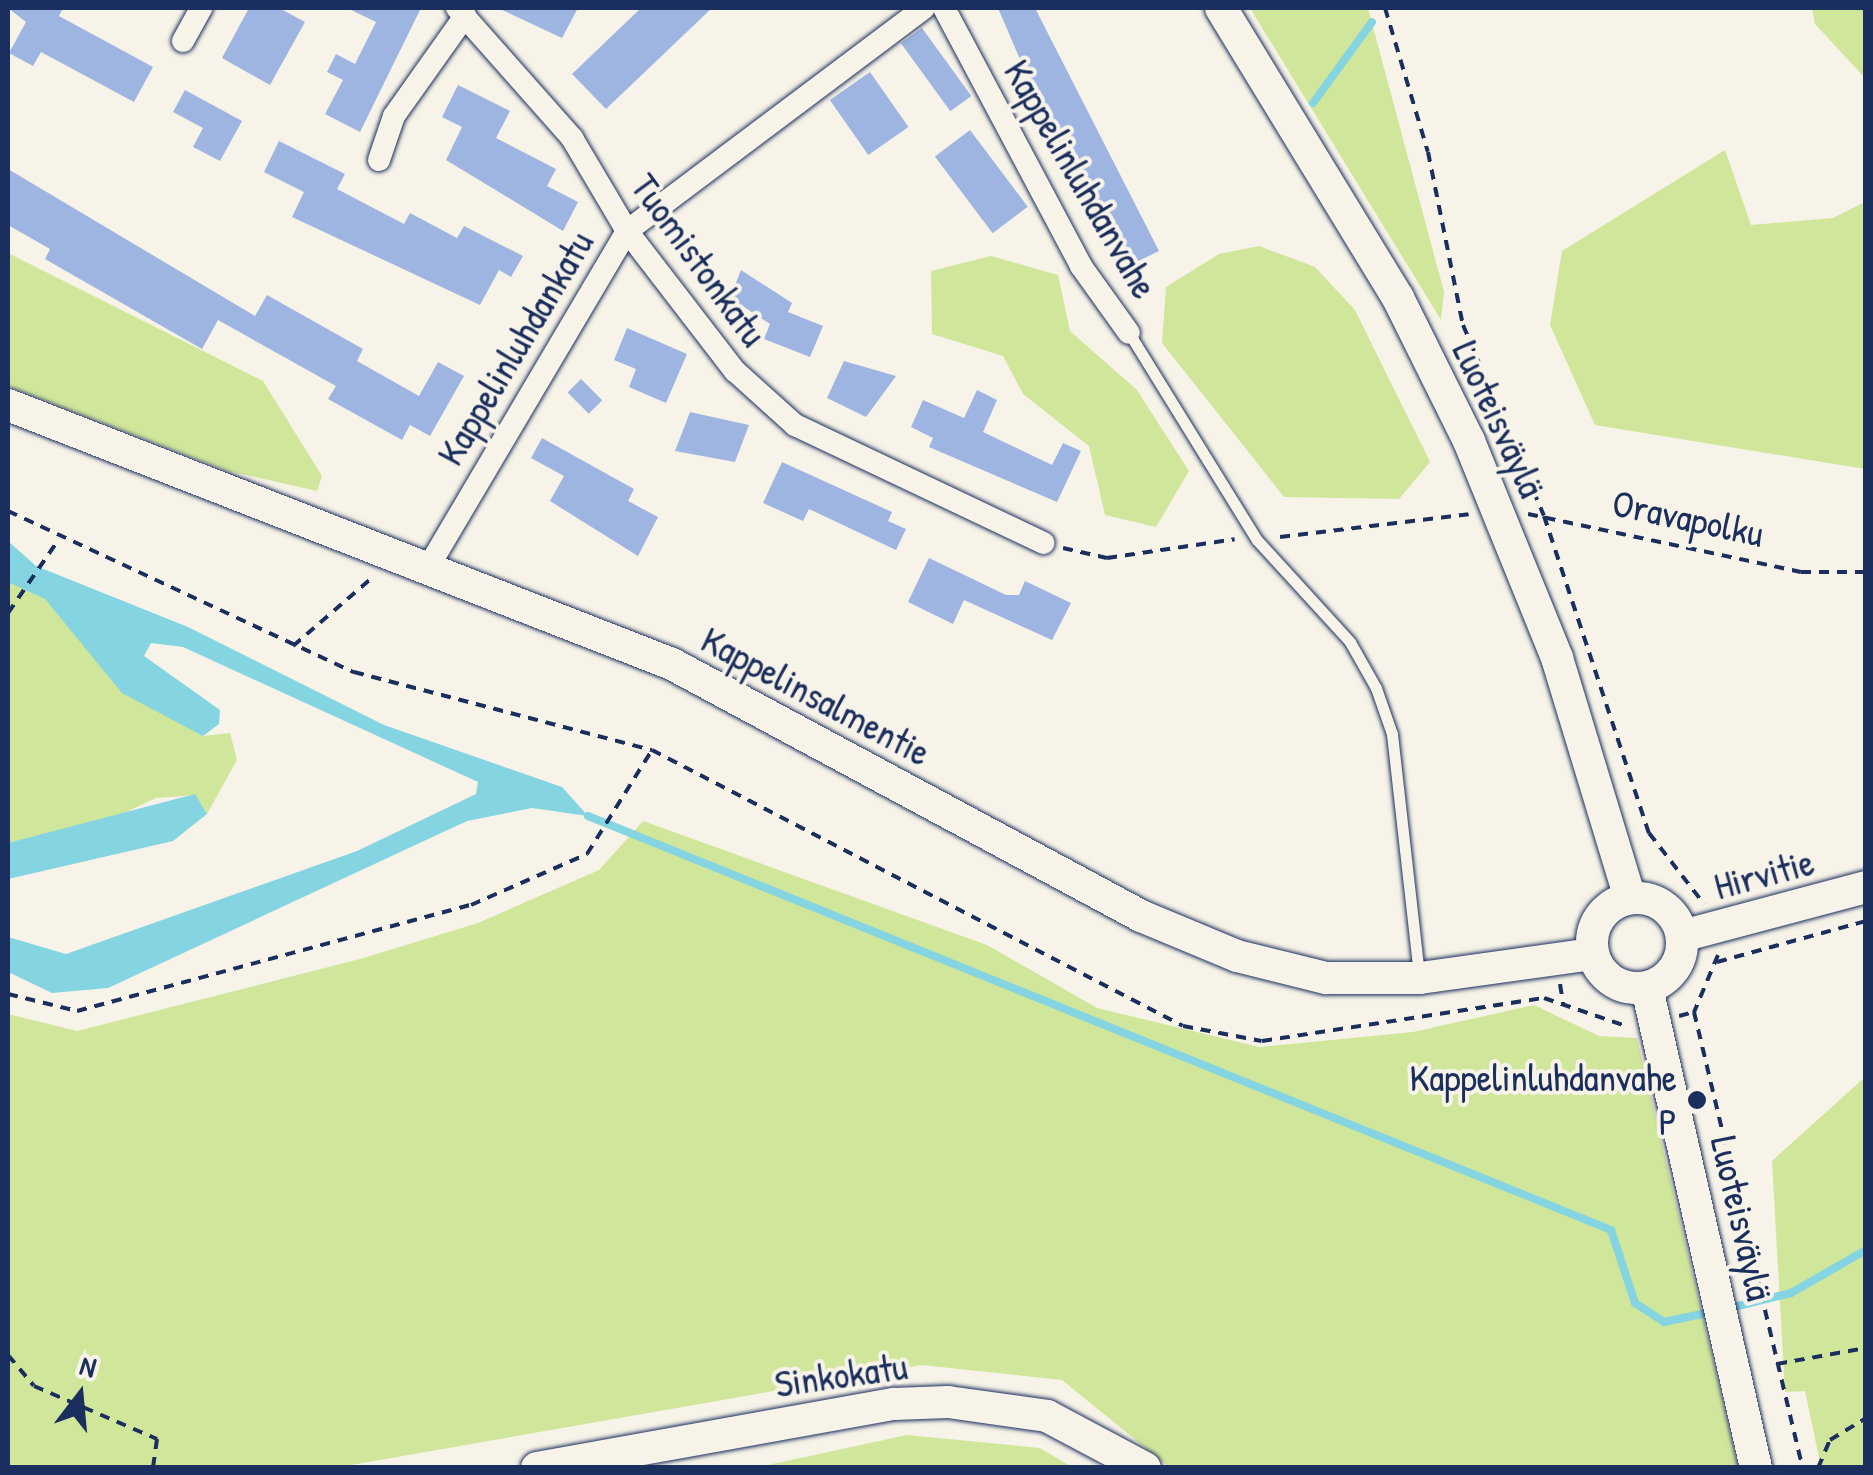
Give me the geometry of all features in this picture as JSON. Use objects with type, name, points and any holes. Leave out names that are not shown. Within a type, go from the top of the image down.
[{"type":"main road","name":"Luoteisväylä","points":[[1221,8],[1398,298],[1498,512],[1557,658],[1630,898]]},
{"type":"main road","name":"Kappelinsalmentie","points":[[8,405],[414,560],[672,664],[1141,916],[1237,956],[1326,978],[1420,978],[1593,954]]},
{"type":"main road","name":"Hirvitie","points":[[1682,936],[1716,946],[1866,886]]},
{"type":"main road","points":[[1630,898],[1661,904],[1682,936],[1675,969],[1647,988],[1611,980],[1593,954],[1600,916],[1630,898]]},
{"type":"main road","name":"Luoteisväylä","points":[[1647,988],[1756,1468]]},
{"type":"main road","name":"Sinkokatu","points":[[537,1468],[894,1404],[948,1402],[1047,1416],[1145,1468]]},
{"type":"street","points":[[183,41],[201,8]]},
{"type":"street","name":"Kappelinluhdankatu","points":[[414,560],[627,230],[924,8]]},
{"type":"street","name":"Kappelinluhdanvahe","points":[[944,8],[1081,266],[1129,333]]},
{"type":"street","points":[[379,160],[394,116],[461,12]]},
{"type":"street","name":"Tuomistonkatu","points":[[461,12],[572,138],[627,230],[735,371],[795,425],[1044,543]]},
{"type":"lane","points":[[1129,333],[1257,540],[1350,642],[1376,688],[1392,734],[1420,978]]},
{"type":"path","points":[[1386,8],[1464,324],[1544,516],[1649,833],[1716,946],[1694,1012],[1803,1468]]},
{"type":"path","points":[[8,511],[292,647],[652,750],[1183,1026],[1262,1040],[1544,998],[1604,1026],[1655,1022],[1694,1012]]},
{"type":"path","name":"Oravapolku","points":[[1498,512],[1544,516],[1802,572],[1866,572]]},
{"type":"path","points":[[8,613],[60,538]]},
{"type":"path","points":[[292,647],[414,560]]},
{"type":"path","points":[[8,1004],[9,995],[77,1012],[234,975],[471,906],[596,844],[652,750]]},
{"type":"path","points":[[1716,946],[1866,921]]},
{"type":"path","points":[[1778,1364],[1866,1348]]},
{"type":"path","points":[[8,1356],[34,1386],[157,1439],[154,1468]]},
{"type":"path","points":[[1818,1468],[1830,1440],[1866,1418]]},
{"type":"green space","points":[[1250,8],[1368,8],[1444,292],[1441,320]]},
{"type":"green space","points":[[1812,8],[1865,8],[1865,78],[1815,24]]},
{"type":"green space","points":[[1725,150],[1751,225],[1833,218],[1865,202],[1865,469],[1595,425],[1550,325],[1562,251]]},
{"type":"green space","points":[[1259,246],[1315,267],[1355,310],[1430,462],[1399,499],[1284,497],[1162,343],[1166,287],[1219,254]]},
{"type":"green space","points":[[8,253],[263,381],[322,476],[317,491],[228,471],[8,386]]},
{"type":"green space","points":[[991,256],[1058,275],[1070,331],[1137,390],[1189,471],[1156,527],[1105,515],[1089,446],[1023,394],[1003,356],[932,334],[931,271]]},
{"type":"green space","points":[[10,581],[45,599],[203,736],[230,733],[237,760],[207,814],[195,795],[156,798],[105,822],[8,843]]},
{"type":"green space","points":[[643,821],[987,945],[1097,1008],[1259,1047],[1413,1032],[1534,1005],[1599,1036],[1637,1038],[1738,1467],[1169,1467],[1062,1380],[922,1365],[340,1467],[8,1468],[8,1014],[77,1031],[360,959],[478,923],[599,870]]},
{"type":"green space","points":[[1865,1077],[1865,1467],[1821,1467],[1805,1391],[1785,1392],[1772,1161]]},
{"type":"green space","points":[[907,1435],[1040,1448],[1072,1467],[759,1467]]},
{"type":"water","points":[[8,541],[36,566],[188,627],[384,725],[562,787],[588,816],[532,808],[467,821],[108,988],[52,993],[8,972],[8,937],[66,954],[357,851],[476,794],[478,782],[183,647],[151,643],[144,656],[220,710],[219,724],[203,736],[122,693],[45,599],[8,582]]},
{"type":"water","points":[[195,794],[207,814],[173,841],[8,879],[8,843]]},
{"type":"building","points":[[8,8],[63,8],[59,16],[153,67],[134,102],[41,52],[33,66],[9,53],[26,22]]},
{"type":"building","points":[[249,8],[279,8],[305,22],[270,85],[222,58]]},
{"type":"building","points":[[347,8],[421,8],[360,132],[325,114],[343,80],[327,72],[336,54],[355,64],[376,22]]},
{"type":"building","points":[[498,8],[578,8],[562,38]]},
{"type":"building","points":[[641,8],[712,8],[606,109],[572,74]]},
{"type":"building","points":[[998,8],[1035,8],[1159,251],[1120,270],[1094,215],[1102,211],[1048,125]]},
{"type":"building","points":[[922,28],[971,96],[950,111],[901,43]]},
{"type":"building","points":[[870,72],[908,127],[868,155],[830,100]]},
{"type":"building","points":[[458,85],[510,111],[496,138],[556,169],[547,186],[578,202],[563,231],[446,160],[462,127],[442,117]]},
{"type":"building","points":[[185,90],[242,121],[220,161],[193,147],[203,128],[173,112]]},
{"type":"building","points":[[970,130],[1028,207],[993,233],[935,156]]},
{"type":"building","points":[[279,141],[345,174],[337,189],[404,224],[410,213],[457,238],[464,226],[523,256],[511,277],[499,270],[480,305],[292,217],[304,192],[264,172]]},
{"type":"building","points":[[8,169],[255,316],[267,295],[363,349],[357,361],[419,396],[438,362],[464,376],[430,436],[410,425],[402,440],[328,399],[336,386],[218,320],[202,349],[45,259],[50,249],[8,225]]},
{"type":"building","points":[[741,270],[792,303],[788,312],[823,326],[810,357],[764,339],[770,324],[730,298]]},
{"type":"building","points":[[627,328],[687,354],[666,403],[629,387],[636,369],[614,360]]},
{"type":"building","points":[[844,361],[896,376],[866,417],[827,398]]},
{"type":"building","points":[[581,379],[602,400],[589,414],[568,392]]},
{"type":"building","points":[[977,390],[997,400],[983,432],[1052,465],[1063,443],[1081,451],[1057,502],[929,447],[933,438],[911,427],[923,400],[964,418]]},
{"type":"building","points":[[690,412],[749,425],[735,462],[675,451]]},
{"type":"building","points":[[542,438],[634,489],[628,501],[658,517],[638,556],[550,501],[564,476],[531,458]]},
{"type":"building","points":[[782,462],[892,512],[888,521],[906,529],[896,550],[809,509],[803,521],[763,503]]},
{"type":"building","points":[[929,558],[1006,595],[1019,595],[1025,581],[1071,603],[1052,640],[964,600],[953,624],[908,602]]},
{"type":"waterway","points":[[1313,103],[1372,22]]},
{"type":"waterway","points":[[588,816],[1611,1230],[1635,1303],[1664,1322],[1712,1312]]},
{"type":"waterway","points":[[1726,1309],[1791,1293],[1866,1250]]},
{"type":"place","name":"Kappelinluhdanvahe P","points":[[1697,1100]]}]
